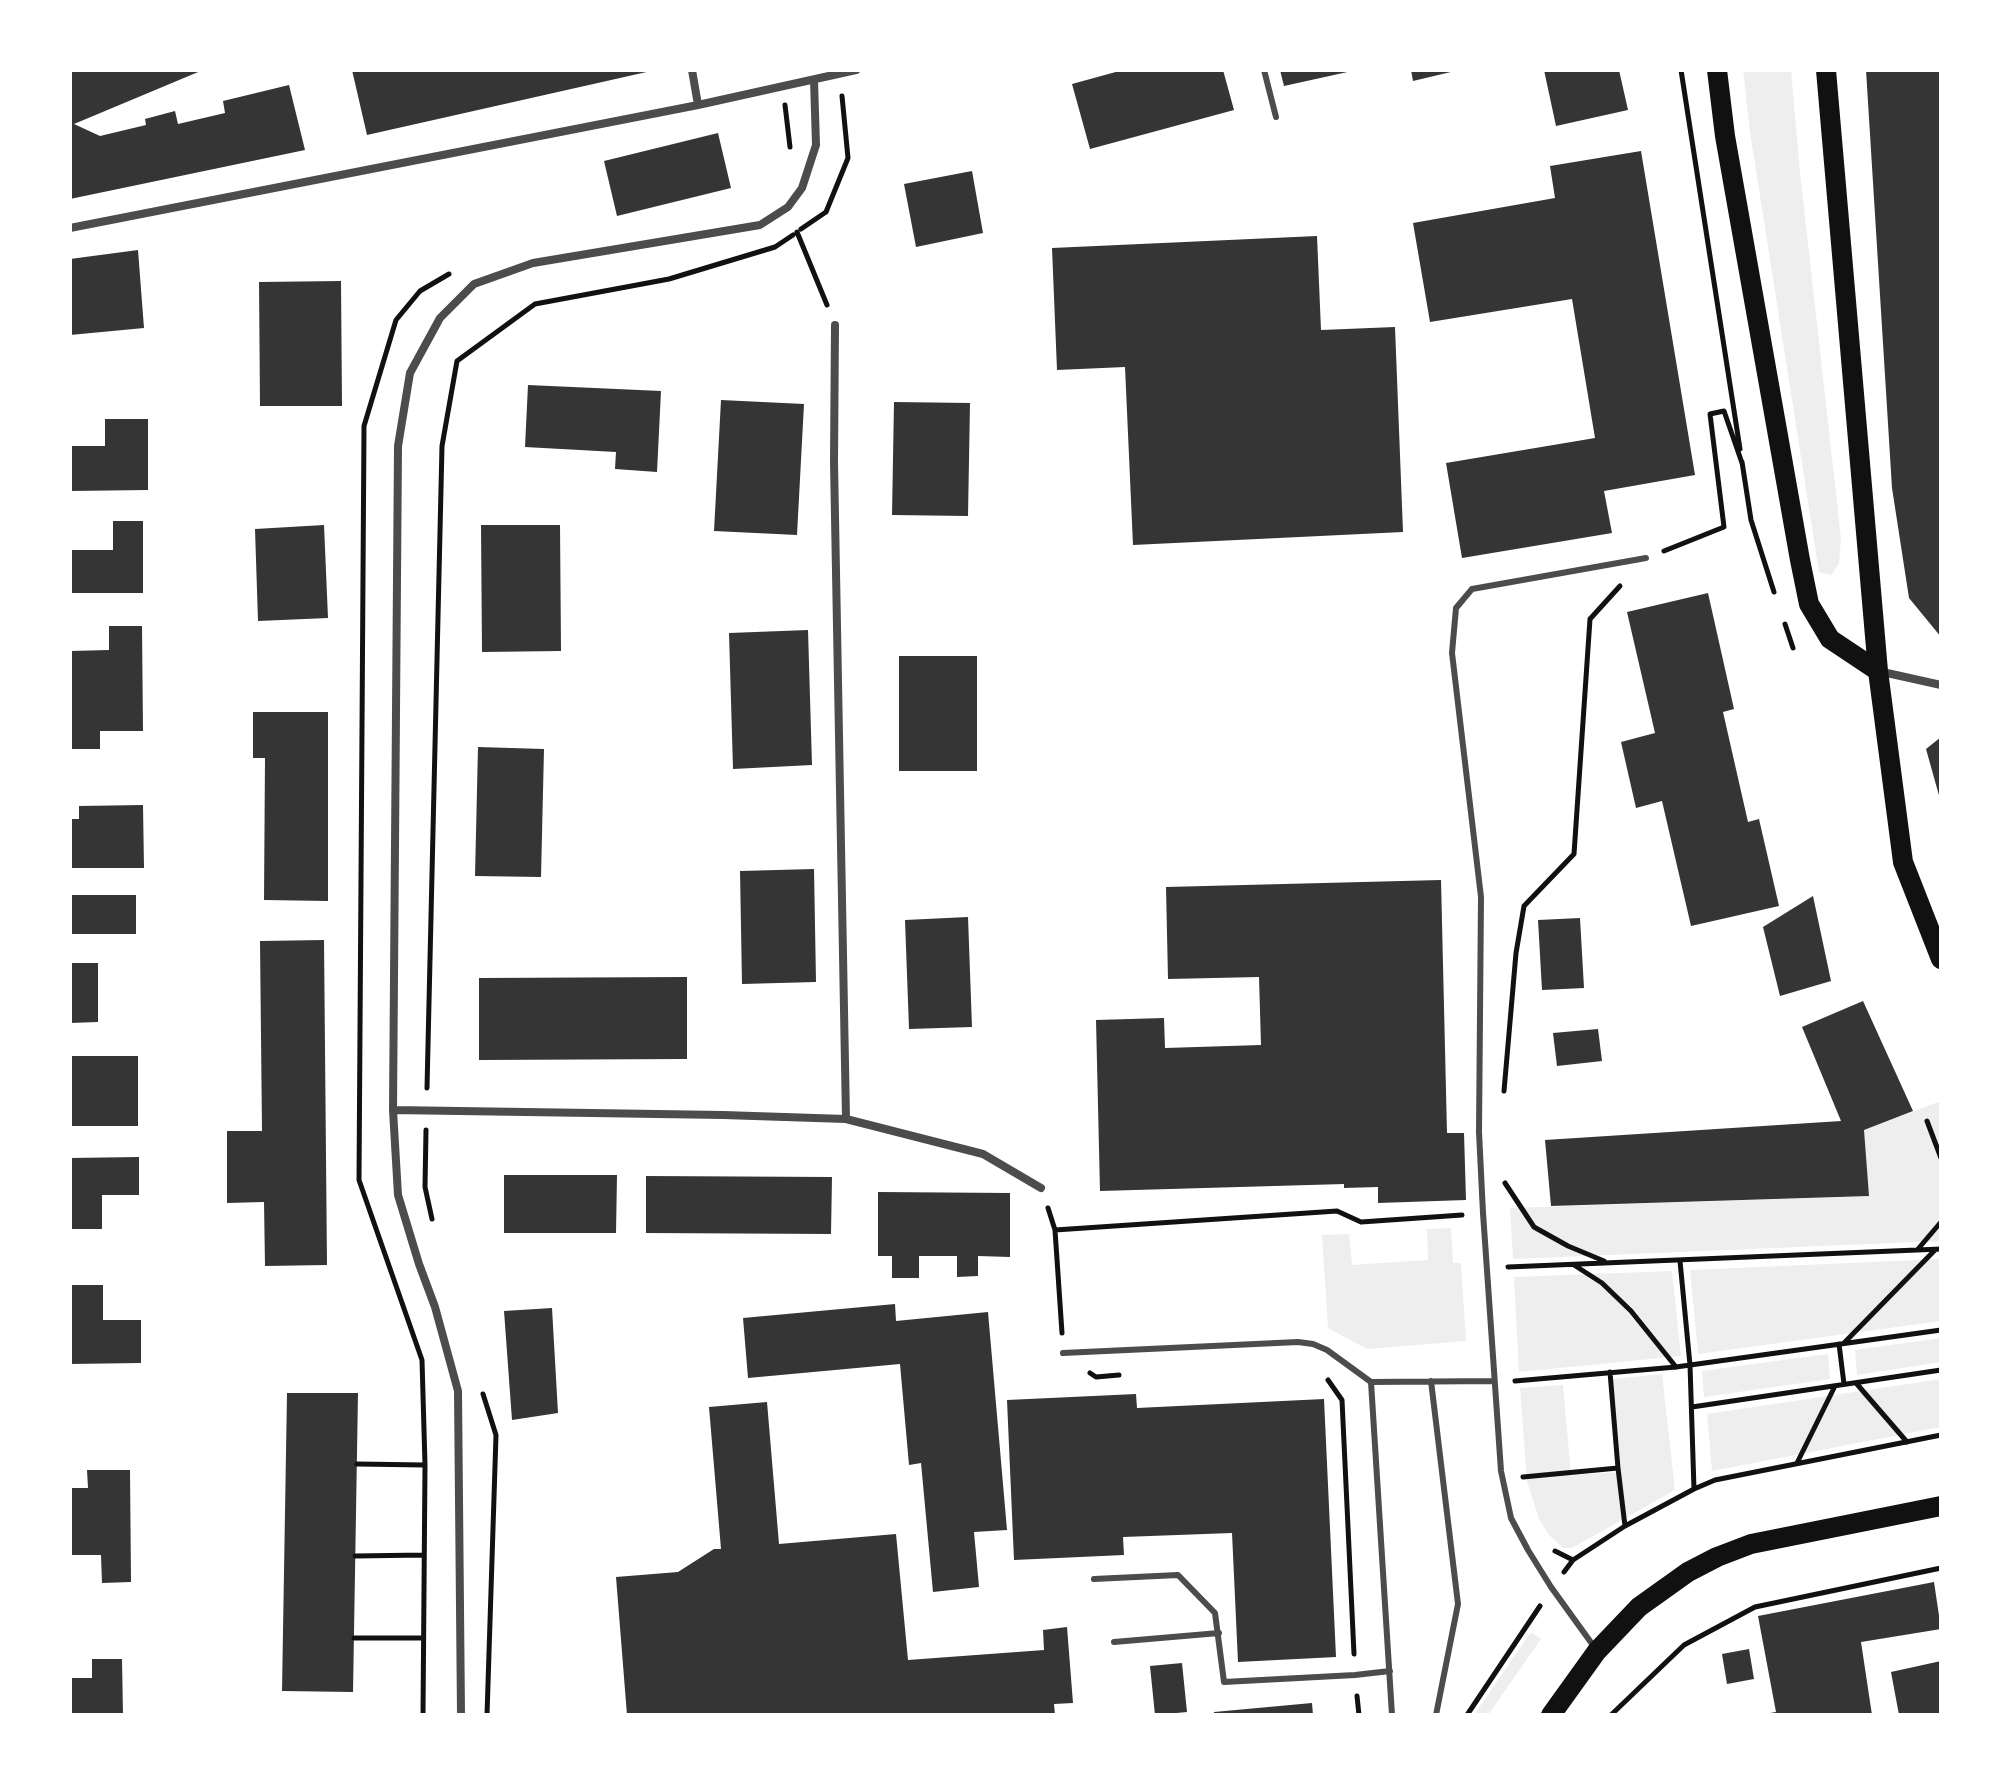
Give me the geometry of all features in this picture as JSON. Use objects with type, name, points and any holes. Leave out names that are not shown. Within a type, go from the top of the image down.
[{"type":"main road","points":[[1717,70],[1725,136],[1809,604],[1830,639],[1878,671]]},
{"type":"main road","points":[[1826,70],[1878,671],[1903,862],[1941,959]]},
{"type":"main road","points":[[1551,1715],[1597,1651],[1639,1607],[1688,1572],[1751,1544],[1941,1506]]},
{"type":"street","points":[[692,70],[698,105]]},
{"type":"street","points":[[70,228],[698,105],[856,70]]},
{"type":"street","points":[[461,1715],[458,1391],[435,1307],[398,1195],[393,1110],[398,446],[410,373],[440,318],[474,284],[533,263],[760,225],[788,207],[802,188],[816,145],[814,80]]},
{"type":"street","points":[[835,325],[846,1119]]},
{"type":"street","points":[[1878,671],[1941,685]]},
{"type":"street","points":[[393,1110],[846,1119],[983,1154],[1041,1188]]},
{"type":"lane","points":[[1264,70],[1276,117]]},
{"type":"lane","points":[[1597,1651],[1528,1550],[1511,1518],[1501,1471],[1479,1132],[1481,897],[1452,653],[1456,608],[1472,589],[1646,558]]},
{"type":"lane","points":[[1063,1353],[1298,1342],[1327,1350],[1371,1382],[1494,1381]]},
{"type":"lane","points":[[1431,1381],[1458,1604],[1436,1715]]},
{"type":"lane","points":[[1371,1382],[1392,1715]]},
{"type":"lane","points":[[1094,1579],[1178,1575],[1215,1613],[1224,1682],[1390,1671]]},
{"type":"lane","points":[[1114,1642],[1219,1633]]},
{"type":"path","points":[[1681,70],[1751,520],[1779,605]]},
{"type":"path","points":[[785,101],[790,149]]},
{"type":"path","points":[[435,1233],[425,1187],[442,446],[457,361],[535,304],[669,279],[775,247],[797,232],[835,325]]},
{"type":"path","points":[[423,1715],[425,1465],[422,1360],[359,1180],[364,426],[396,320],[420,291],[454,272]]},
{"type":"path","points":[[1503,1100],[1516,953],[1524,906],[1574,854],[1590,619],[1646,558],[1724,527],[1710,414],[1724,411],[1742,463]]},
{"type":"path","points":[[1783,619],[1793,648]]},
{"type":"path","points":[[1927,1121],[1941,1158]]},
{"type":"path","points":[[1502,1191],[1501,1175],[1534,1227],[1568,1246],[1608,1262]]},
{"type":"path","points":[[1041,1188],[1055,1230],[1063,1353],[1096,1377],[1127,1375]]},
{"type":"path","points":[[1055,1230],[1337,1211],[1361,1222],[1483,1213]]},
{"type":"path","points":[[1917,1250],[1941,1222]]},
{"type":"path","points":[[1487,1268],[1938,1249]]},
{"type":"path","points":[[1844,1384],[1841,1344],[1938,1249]]},
{"type":"path","points":[[1680,1261],[1690,1365],[1694,1489],[1715,1480],[1941,1435]]},
{"type":"path","points":[[1573,1264],[1602,1283],[1631,1311],[1676,1367]]},
{"type":"path","points":[[1494,1381],[1676,1367],[1941,1330]]},
{"type":"path","points":[[1692,1407],[1941,1370]]},
{"type":"path","points":[[1610,1372],[1625,1526]]},
{"type":"path","points":[[1322,1375],[1331,1382],[1342,1400],[1359,1715]]},
{"type":"path","points":[[1513,1381],[1514,1395]]},
{"type":"path","points":[[1855,1383],[1907,1442]]},
{"type":"path","points":[[1797,1463],[1835,1386]]},
{"type":"path","points":[[482,1392],[496,1435],[487,1715]]},
{"type":"path","points":[[357,1464],[425,1465]]},
{"type":"path","points":[[1519,1464],[1522,1488]]},
{"type":"path","points":[[1520,1478],[1618,1468]]},
{"type":"path","points":[[1551,1546],[1558,1554],[1573,1560]]},
{"type":"path","points":[[355,1556],[424,1555]]},
{"type":"path","points":[[1611,1715],[1684,1645],[1755,1607],[1941,1568]]},
{"type":"path","points":[[354,1638],[423,1638]]},
{"type":"shaded area","points":[[1743,70],[1791,70],[1841,538],[1839,564],[1831,575],[1819,572]]},
{"type":"shaded area","points":[[1941,1101],[1941,1241],[1513,1259],[1510,1208],[1868,1196],[1864,1130]]},
{"type":"shaded area","points":[[1451,1228],[1453,1263],[1461,1263],[1466,1341],[1367,1349],[1328,1328],[1322,1235],[1349,1234],[1352,1265],[1428,1260],[1427,1229]]},
{"type":"shaded area","points":[[1941,1259],[1941,1321],[1698,1354],[1690,1270]]},
{"type":"shaded area","points":[[1672,1271],[1681,1356],[1519,1372],[1514,1277]]},
{"type":"shaded area","points":[[1941,1338],[1941,1362],[1857,1375],[1855,1350]]},
{"type":"shaded area","points":[[1828,1354],[1830,1379],[1704,1397],[1702,1371]]},
{"type":"shaded area","points":[[1662,1374],[1675,1490],[1572,1548],[1563,1548],[1549,1535],[1539,1519],[1527,1481],[1520,1388],[1563,1385],[1571,1475],[1621,1472],[1613,1379]]},
{"type":"shaded area","points":[[1941,1379],[1941,1427],[1712,1471],[1707,1414]]},
{"type":"shaded area","points":[[1531,1632],[1541,1639],[1488,1715],[1474,1715]]},
{"type":"building","points":[[70,70],[203,70],[74,124],[100,136],[146,125],[145,119],[175,111],[178,124],[225,113],[223,101],[289,85],[305,150],[70,199]]},
{"type":"building","points":[[352,70],[651,70],[651,71],[367,135]]},
{"type":"building","points":[[1123,70],[1223,70],[1234,110],[1090,149],[1072,84]]},
{"type":"building","points":[[1280,70],[1352,70],[1352,71],[1284,86]]},
{"type":"building","points":[[1411,70],[1455,70],[1455,71],[1413,81]]},
{"type":"building","points":[[1544,70],[1619,70],[1628,110],[1556,126]]},
{"type":"building","points":[[1866,70],[1940,70],[1941,637],[1909,598],[1892,488]]},
{"type":"building","points":[[718,133],[731,188],[617,216],[604,161]]},
{"type":"building","points":[[1641,151],[1695,475],[1604,491],[1612,533],[1462,558],[1446,463],[1595,438],[1572,299],[1430,322],[1413,223],[1555,198],[1550,166]]},
{"type":"building","points":[[972,171],[983,233],[916,247],[904,184]]},
{"type":"building","points":[[1317,236],[1321,330],[1395,327],[1403,532],[1133,545],[1125,367],[1057,370],[1052,248]]},
{"type":"building","points":[[138,250],[144,328],[70,335],[70,259]]},
{"type":"building","points":[[341,281],[342,406],[260,406],[259,282]]},
{"type":"building","points":[[528,385],[661,391],[657,472],[615,469],[616,452],[525,447]]},
{"type":"building","points":[[721,400],[804,404],[797,535],[714,531]]},
{"type":"building","points":[[894,402],[970,403],[968,516],[892,515]]},
{"type":"building","points":[[105,419],[148,419],[148,490],[70,491],[70,446],[105,446]]},
{"type":"building","points":[[113,521],[143,521],[143,593],[70,593],[70,550],[113,550]]},
{"type":"building","points":[[324,525],[328,618],[258,621],[255,529]]},
{"type":"building","points":[[481,525],[560,525],[561,651],[482,652]]},
{"type":"building","points":[[1708,593],[1734,709],[1723,712],[1748,822],[1759,819],[1779,906],[1691,926],[1662,801],[1636,808],[1621,742],[1655,733],[1627,612]]},
{"type":"building","points":[[109,626],[142,626],[143,731],[100,731],[100,749],[70,749],[70,651],[109,650]]},
{"type":"building","points":[[808,630],[812,765],[733,769],[729,633]]},
{"type":"building","points":[[899,656],[977,656],[977,771],[899,771]]},
{"type":"building","points":[[253,712],[328,712],[328,901],[264,900],[265,758],[253,758]]},
{"type":"building","points":[[1941,737],[1941,799],[1940,799],[1926,749]]},
{"type":"building","points":[[478,747],[544,749],[541,877],[475,876]]},
{"type":"building","points":[[143,805],[144,868],[70,868],[70,819],[79,819],[79,806]]},
{"type":"building","points":[[814,869],[816,982],[742,984],[740,871]]},
{"type":"building","points":[[1441,880],[1447,1133],[1464,1133],[1466,1200],[1378,1203],[1378,1187],[1344,1188],[1344,1184],[1100,1191],[1096,1020],[1164,1018],[1165,1048],[1261,1045],[1259,977],[1168,979],[1166,887]]},
{"type":"building","points":[[70,895],[136,895],[136,934],[70,934]]},
{"type":"building","points":[[1813,896],[1831,981],[1780,996],[1763,927]]},
{"type":"building","points":[[968,917],[972,1027],[909,1029],[905,920]]},
{"type":"building","points":[[1580,918],[1584,988],[1542,990],[1538,920]]},
{"type":"building","points":[[324,940],[327,1265],[265,1266],[264,1202],[227,1203],[227,1131],[262,1131],[260,941]]},
{"type":"building","points":[[70,963],[98,963],[98,1022],[70,1023]]},
{"type":"building","points":[[687,977],[687,1059],[479,1060],[479,978]]},
{"type":"building","points":[[1863,1001],[1913,1111],[1864,1130],[1869,1196],[1551,1206],[1545,1140],[1841,1121],[1802,1027]]},
{"type":"building","points":[[1598,1029],[1602,1061],[1557,1066],[1553,1033]]},
{"type":"building","points":[[70,1056],[138,1056],[138,1126],[70,1126]]},
{"type":"building","points":[[139,1157],[139,1195],[102,1195],[102,1229],[70,1229],[70,1158]]},
{"type":"building","points":[[504,1175],[617,1175],[616,1233],[504,1233]]},
{"type":"building","points":[[646,1176],[832,1177],[831,1234],[646,1233]]},
{"type":"building","points":[[878,1192],[1010,1193],[1010,1257],[978,1256],[978,1276],[957,1277],[957,1256],[919,1256],[919,1278],[892,1278],[892,1256],[878,1256]]},
{"type":"building","points":[[70,1285],[103,1285],[103,1320],[141,1320],[141,1363],[70,1364]]},
{"type":"building","points":[[895,1304],[896,1321],[988,1312],[1007,1530],[974,1532],[979,1587],[933,1592],[921,1463],[909,1465],[900,1364],[748,1378],[743,1318]]},
{"type":"building","points":[[552,1308],[558,1413],[512,1420],[504,1311]]},
{"type":"building","points":[[287,1393],[358,1393],[353,1692],[282,1691]]},
{"type":"building","points":[[1136,1394],[1137,1408],[1324,1399],[1336,1657],[1238,1662],[1232,1533],[1123,1537],[1124,1555],[1014,1560],[1007,1400]]},
{"type":"building","points":[[767,1402],[779,1544],[896,1534],[908,1660],[1044,1650],[1043,1630],[1067,1627],[1073,1703],[1054,1704],[1055,1715],[627,1715],[616,1577],[678,1572],[714,1549],[721,1549],[709,1407]]},
{"type":"building","points":[[87,1470],[130,1470],[131,1582],[102,1583],[101,1555],[70,1555],[70,1488],[88,1488]]},
{"type":"building","points":[[1934,1582],[1941,1629],[1861,1642],[1872,1715],[1770,1715],[1776,1712],[1758,1616]]},
{"type":"building","points":[[1749,1649],[1754,1679],[1727,1684],[1722,1654]]},
{"type":"building","points":[[92,1659],[122,1659],[123,1715],[70,1715],[70,1678],[92,1678]]},
{"type":"building","points":[[1941,1661],[1941,1715],[1899,1715],[1891,1672]]},
{"type":"building","points":[[1182,1663],[1187,1712],[1155,1715],[1150,1666]]},
{"type":"building","points":[[1312,1703],[1313,1715],[1214,1715],[1214,1712]]}]
